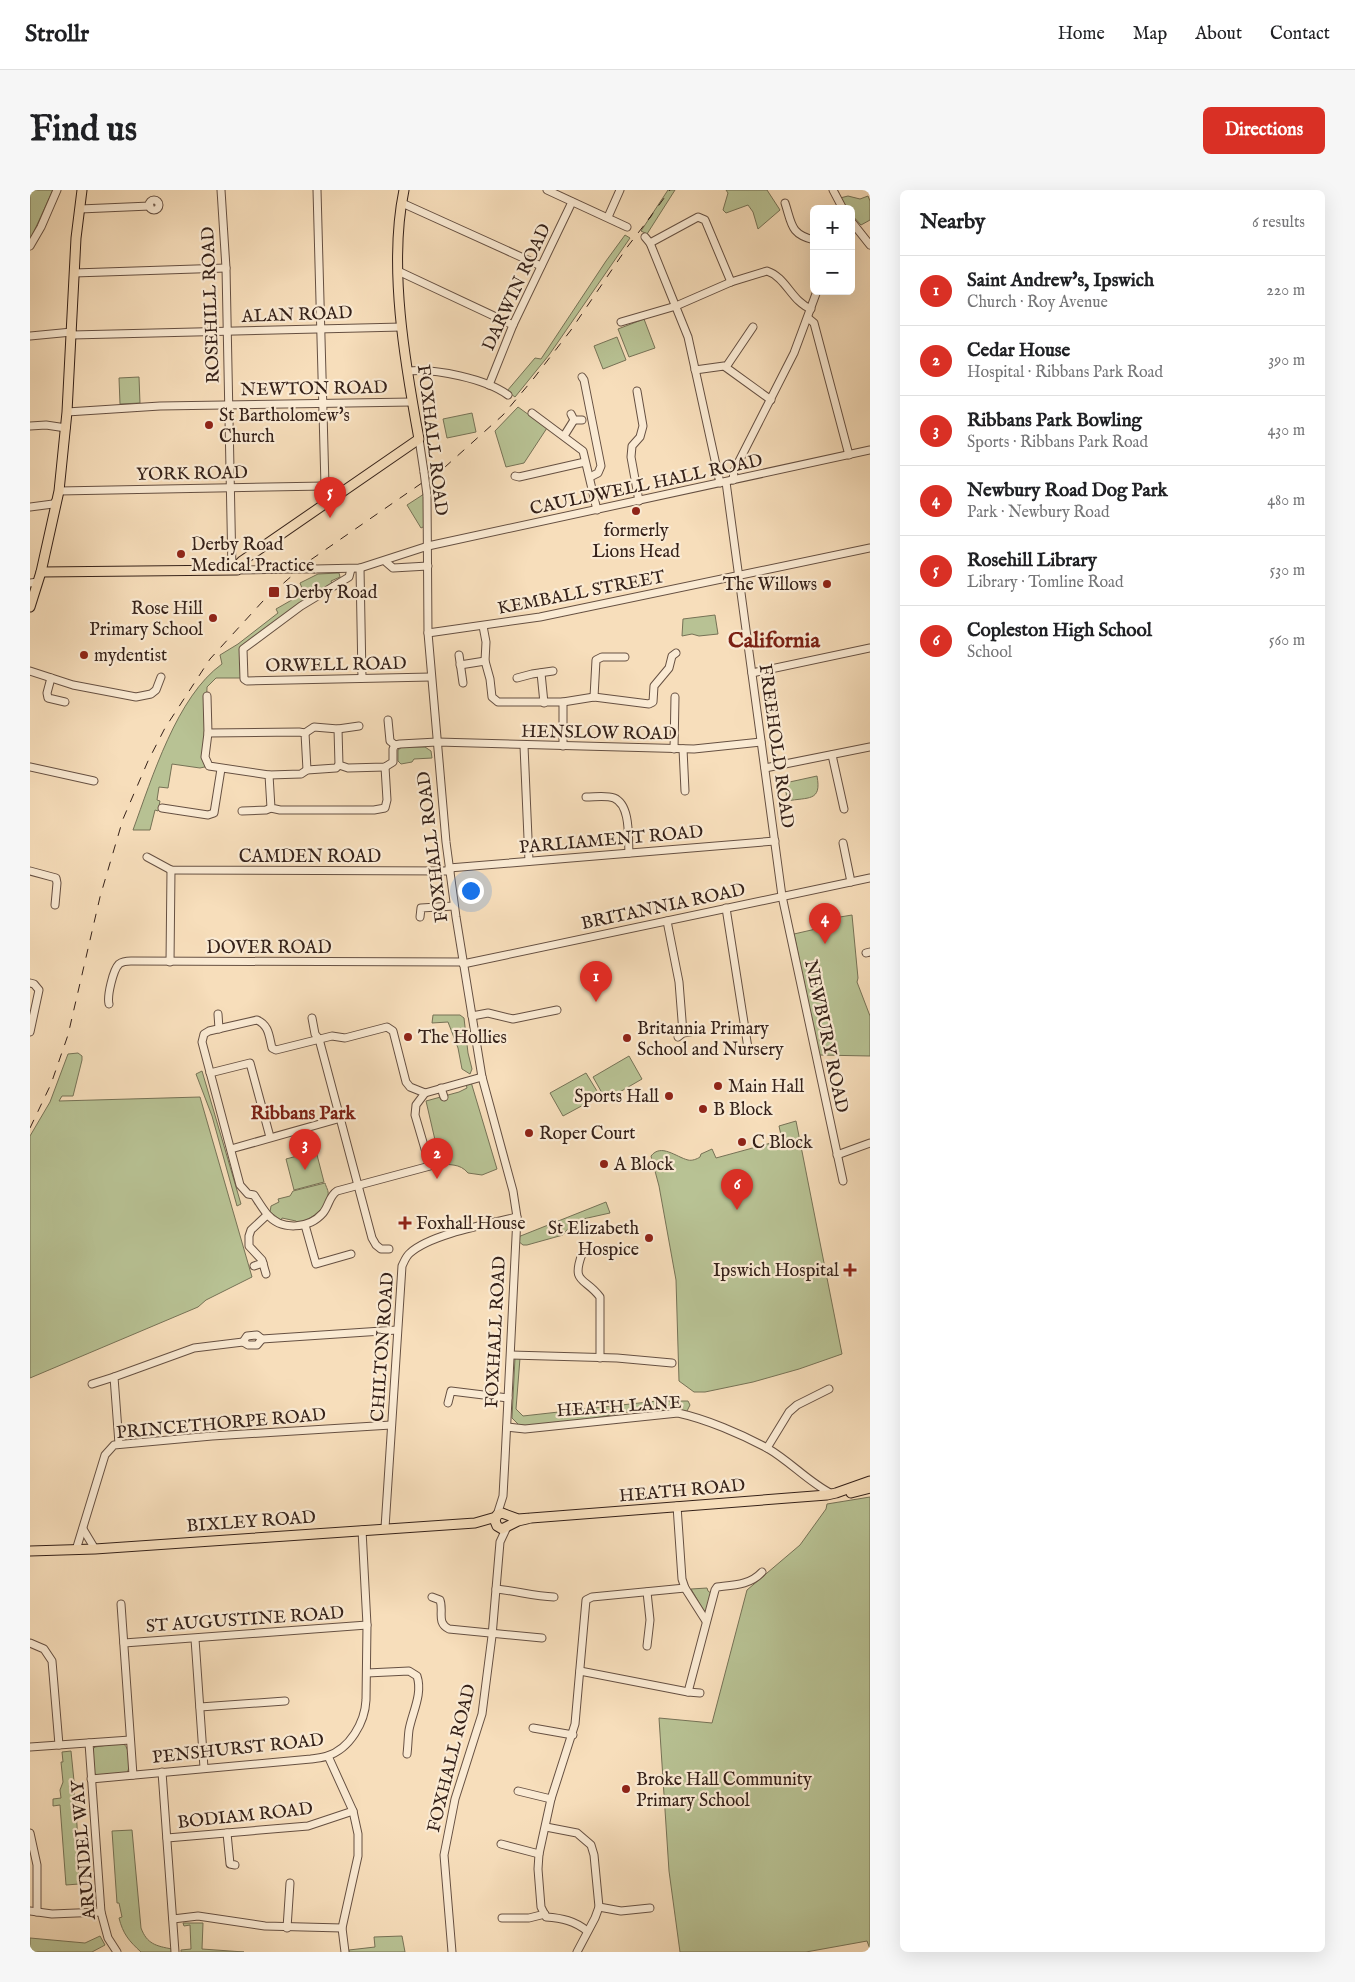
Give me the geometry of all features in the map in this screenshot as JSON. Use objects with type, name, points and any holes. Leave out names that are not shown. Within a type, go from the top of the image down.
[{"type":"main road","points":[[30,606],[34,583],[41,572],[57,500],[66,428],[76,238],[82,190]]},
{"type":"main road","name":"FOXHALL ROAD","points":[[404,190],[398,271],[402,327],[419,439]]},
{"type":"main road","points":[[41,572],[235,570],[242,561],[419,439]]},
{"type":"main road","name":"HEATH ROAD","points":[[834,1494],[870,1481]]},
{"type":"main road","name":"HEATH ROAD","points":[[502,1521],[845,1494],[870,1488]]},
{"type":"main road","name":"BIXLEY ROAD","points":[[30,1550],[95,1549],[502,1521]]},
{"type":"street","points":[[30,246],[41,227],[57,190]]},
{"type":"street","name":"ROSEHILL ROAD","points":[[221,190],[226,268],[230,487],[235,570]]},
{"type":"street","points":[[317,190],[325,486],[331,499]]},
{"type":"street","points":[[547,190],[561,193],[572,202],[627,227]]},
{"type":"street","points":[[608,217],[620,190]]},
{"type":"street","points":[[833,190],[841,205]]},
{"type":"street","points":[[838,200],[838,205]]},
{"type":"street","name":"DARWIN ROAD","points":[[489,385],[513,325],[572,202]]},
{"type":"street","points":[[402,203],[541,266]]},
{"type":"street","points":[[785,203],[795,231],[800,236],[810,239]]},
{"type":"street","points":[[80,209],[150,206]]},
{"type":"street","name":"FREEHOLD ROAD","points":[[732,282],[705,220],[702,218],[698,217],[647,240],[687,335],[726,482],[782,896]]},
{"type":"street","points":[[855,226],[870,245]]},
{"type":"street","points":[[74,272],[226,268]]},
{"type":"street","points":[[398,271],[513,325]]},
{"type":"street","points":[[621,322],[676,306],[761,271],[771,272],[801,304],[811,309]]},
{"type":"street","points":[[726,482],[734,471],[794,353],[816,295]]},
{"type":"street","points":[[808,318],[814,323],[849,455]]},
{"type":"street","name":"ALAN ROAD","points":[[30,336],[72,333],[402,327]]},
{"type":"street","points":[[726,367],[753,327]]},
{"type":"street","points":[[695,370],[718,365],[726,367],[770,400]]},
{"type":"street","points":[[408,371],[463,377],[489,385],[508,395]]},
{"type":"street","points":[[582,377],[601,466],[597,475],[590,477]]},
{"type":"street","points":[[637,391],[643,426],[640,437],[632,446],[631,457],[639,501]]},
{"type":"street","name":"NEWTON ROAD","points":[[67,412],[160,406],[412,402]]},
{"type":"street","points":[[532,413],[581,448],[597,510]]},
{"type":"street","points":[[564,436],[576,418]]},
{"type":"street","points":[[30,426],[46,425],[66,428]]},
{"type":"street","name":"FOXHALL ROAD","points":[[419,439],[427,495],[428,633],[431,677],[454,906],[482,1077],[513,1191],[516,1217],[502,1521],[492,1633],[482,1714],[455,1799],[444,1855],[452,1952]]},
{"type":"street","name":"CAULDWELL HALL ROAD","points":[[428,546],[870,450]]},
{"type":"street","points":[[515,476],[519,477],[585,462]]},
{"type":"street","name":"YORK ROAD","points":[[57,500],[230,487],[325,486]]},
{"type":"street","points":[[30,507],[46,505],[57,500]]},
{"type":"street","points":[[235,570],[360,568],[386,562],[428,546]]},
{"type":"street","name":"KEMBALL STREET","points":[[428,633],[483,626],[563,612],[870,548]]},
{"type":"street","points":[[386,562],[393,568],[428,566]]},
{"type":"street","name":"ORWELL ROAD","points":[[351,568],[349,577],[301,606],[243,649],[243,678],[247,681],[431,677]]},
{"type":"street","points":[[360,568],[362,678]]},
{"type":"street","points":[[483,626],[486,642],[485,661],[492,697],[498,702],[544,703],[594,697],[649,704],[653,702],[654,686],[669,668],[672,655]]},
{"type":"street","points":[[752,673],[870,648]]},
{"type":"street","points":[[459,655],[463,683]]},
{"type":"street","points":[[594,697],[596,660],[602,657],[625,656]]},
{"type":"street","points":[[460,665],[485,661]]},
{"type":"street","points":[[30,671],[73,685],[136,697],[151,694],[156,690],[161,678]]},
{"type":"street","points":[[517,678],[553,671]]},
{"type":"street","points":[[541,673],[544,703]]},
{"type":"street","points":[[51,678],[47,694],[48,698],[65,702]]},
{"type":"street","points":[[207,696],[208,733],[204,758],[209,766],[221,769],[269,775],[301,774],[307,770],[336,768],[339,766],[348,768],[385,768],[393,762],[393,749],[395,746],[390,741],[388,720]]},
{"type":"street","points":[[674,749],[675,697]]},
{"type":"street","points":[[563,702],[563,746]]},
{"type":"street","points":[[208,733],[305,733],[314,727],[338,729],[359,726]]},
{"type":"street","points":[[338,729],[339,766]]},
{"type":"street","points":[[305,733],[307,770]]},
{"type":"street","name":"HENSLOW ROAD","points":[[395,746],[400,744],[437,742],[524,746],[684,749],[712,748],[761,742]]},
{"type":"street","points":[[524,746],[529,861]]},
{"type":"street","points":[[765,768],[870,747]]},
{"type":"street","points":[[684,749],[685,791]]},
{"type":"street","points":[[832,755],[844,809]]},
{"type":"street","points":[[30,767],[94,782]]},
{"type":"street","points":[[242,811],[271,808],[280,810],[374,810],[385,808],[387,800],[385,768]]},
{"type":"street","points":[[162,808],[208,815],[214,813],[221,769]]},
{"type":"street","points":[[269,775],[271,808]]},
{"type":"street","points":[[586,797],[611,797],[620,802],[626,814],[629,853]]},
{"type":"street","name":"PARLIAMENT ROAD","points":[[450,869],[775,841]]},
{"type":"street","points":[[843,843],[851,882]]},
{"type":"street","points":[[148,857],[171,870],[170,962]]},
{"type":"street","name":"CAMDEN ROAD","points":[[171,870],[450,869]]},
{"type":"street","points":[[30,871],[56,878],[55,905]]},
{"type":"street","name":"BRITANNIA ROAD","points":[[463,963],[870,878]]},
{"type":"street","name":"NEWBURY ROAD","points":[[782,896],[842,1182]]},
{"type":"street","points":[[420,917],[422,908],[454,906]]},
{"type":"street","points":[[726,908],[748,1048]]},
{"type":"street","points":[[667,921],[679,982],[684,1034]]},
{"type":"street","name":"DOVER ROAD","points":[[109,1004],[109,991],[117,966],[131,960],[170,962],[463,963]]},
{"type":"street","points":[[30,984],[34,984],[39,990],[30,1032]]},
{"type":"street","points":[[472,1016],[494,1014],[513,1019],[558,1010]]},
{"type":"street","points":[[218,1014],[219,1029]]},
{"type":"street","points":[[312,1018],[315,1034],[319,1039],[360,1185],[372,1238],[380,1253],[389,1249]]},
{"type":"street","points":[[425,1093],[416,1106],[415,1115],[430,1166],[337,1190],[333,1193],[328,1208],[322,1215],[305,1225],[289,1226],[281,1224],[268,1215],[254,1195],[248,1194],[240,1185],[202,1038],[206,1032],[257,1020],[263,1022],[267,1028],[272,1048],[276,1050],[332,1036],[345,1038],[386,1026],[393,1031],[406,1082],[410,1087],[425,1093],[482,1077]]},
{"type":"street","points":[[210,1073],[250,1063],[270,1137]]},
{"type":"street","points":[[442,1088],[444,1097]]},
{"type":"street","points":[[231,1148],[341,1118]]},
{"type":"street","points":[[837,1155],[870,1142]]},
{"type":"street","points":[[266,1274],[260,1256],[252,1252],[249,1246],[249,1236],[251,1230],[268,1215]]},
{"type":"street","name":"CHILTON ROAD","points":[[385,1528],[401,1272],[404,1262],[410,1253],[444,1237],[516,1217]]},
{"type":"street","points":[[305,1225],[316,1264],[351,1254]]},
{"type":"street","points":[[582,1254],[577,1269],[578,1277],[600,1297],[600,1358]]},
{"type":"street","points":[[254,1266],[263,1263]]},
{"type":"street","points":[[92,1384],[194,1348],[243,1342],[249,1335],[257,1335],[262,1340],[397,1330]]},
{"type":"street","points":[[511,1355],[672,1363]]},
{"type":"street","points":[[114,1377],[119,1444]]},
{"type":"street","points":[[767,1448],[789,1412],[797,1404],[829,1389]]},
{"type":"street","points":[[448,1403],[451,1391],[508,1398]]},
{"type":"street","name":"HEATH LANE","points":[[507,1428],[525,1429],[678,1413],[707,1421],[767,1448],[814,1484],[834,1494]]},
{"type":"street","name":"PRINCETHORPE ROAD","points":[[76,1550],[105,1455],[110,1447],[119,1444],[212,1436],[391,1425]]},
{"type":"street","points":[[812,1496],[814,1484]]},
{"type":"street","points":[[677,1506],[682,1579],[685,1588],[706,1621]]},
{"type":"street","points":[[83,1529],[95,1549]]},
{"type":"street","name":"PENSHURST ROAD","points":[[91,1779],[328,1756],[349,1740],[360,1726],[366,1710],[368,1625],[362,1530]]},
{"type":"street","points":[[688,1692],[714,1590],[717,1587],[756,1579],[762,1572]]},
{"type":"street","points":[[587,1931],[580,1925],[566,1920],[546,1917],[541,1907],[538,1869],[539,1854],[551,1799],[572,1735],[577,1709],[586,1600],[592,1597],[685,1588]]},
{"type":"street","points":[[496,1589],[528,1593],[534,1596],[554,1597]]},
{"type":"street","points":[[647,1592],[650,1620],[647,1646]]},
{"type":"street","points":[[432,1598],[437,1598],[441,1604],[441,1621],[449,1629],[542,1638]]},
{"type":"street","points":[[122,1604],[133,1775]]},
{"type":"street","name":"ST AUGUSTINE ROAD","points":[[124,1643],[368,1625]]},
{"type":"street","points":[[196,1639],[204,1768]]},
{"type":"street","points":[[30,1644],[44,1649],[52,1661],[59,1745]]},
{"type":"street","points":[[367,1672],[409,1671],[417,1676],[419,1684],[410,1730],[410,1749]]},
{"type":"street","points":[[580,1671],[700,1693]]},
{"type":"street","points":[[200,1707],[285,1701]]},
{"type":"street","points":[[537,1731],[572,1735]]},
{"type":"street","points":[[30,1748],[130,1740]]},
{"type":"street","name":"ARUNDEL WAY","points":[[89,1743],[101,1912],[108,1938],[117,1952]]},
{"type":"street","points":[[328,1756],[353,1811],[358,1834],[358,1856],[342,1928],[345,1952]]},
{"type":"street","points":[[162,1772],[175,1952]]},
{"type":"street","points":[[518,1791],[551,1799]]},
{"type":"street","name":"BODIAM ROAD","points":[[167,1838],[308,1826],[353,1811]]},
{"type":"street","points":[[546,1827],[577,1833],[591,1845],[594,1855],[599,1907],[577,1952]]},
{"type":"street","points":[[30,1833],[37,1865],[34,1912],[69,1914],[101,1912]]},
{"type":"street","points":[[227,1834],[230,1865]]},
{"type":"street","points":[[501,1844],[539,1854]]},
{"type":"street","points":[[287,1928],[290,1882]]},
{"type":"street","points":[[599,1907],[621,1911],[650,1908]]},
{"type":"street","points":[[502,1918],[529,1918],[545,1914]]},
{"type":"street","points":[[173,1919],[198,1916],[287,1928],[342,1928]]},
{"type":"green space","points":[[30,190],[53,190],[30,240]]},
{"type":"green space","points":[[668,190],[675,190],[647,234],[641,231]]},
{"type":"green space","points":[[726,190],[767,190],[780,210],[758,229],[753,212],[748,205],[726,213],[723,210],[728,193]]},
{"type":"green space","points":[[848,196],[860,199],[868,196],[870,201],[870,220],[861,225],[855,218],[855,205],[845,205],[840,198]]},
{"type":"green space","points":[[625,235],[630,238],[549,355],[515,397],[507,391],[535,358],[541,359]]},
{"type":"green space","points":[[644,319],[655,348],[629,357],[618,329]]},
{"type":"green space","points":[[617,337],[626,360],[603,369],[594,346]]},
{"type":"green space","points":[[139,377],[140,403],[120,404],[119,378]]},
{"type":"green space","points":[[518,407],[547,428],[524,463],[506,467],[495,431]]},
{"type":"green space","points":[[472,413],[476,432],[447,438],[443,419]]},
{"type":"green space","points":[[424,494],[425,526],[421,528],[407,505]]},
{"type":"green space","points":[[339,573],[340,577],[331,581],[333,587],[243,649],[243,678],[216,678],[207,687],[205,757],[209,766],[200,768],[172,764],[168,788],[159,787],[157,800],[160,801],[158,811],[155,810],[150,830],[133,830],[158,763],[179,717],[206,678],[222,664],[220,655],[238,644],[278,613],[276,609],[304,593],[300,583],[318,574]]},
{"type":"green space","points":[[715,615],[718,634],[682,636],[683,619]]},
{"type":"green space","points":[[402,747],[425,747],[431,751],[432,758],[414,759],[412,762],[401,764],[398,761],[398,750]]},
{"type":"green space","points":[[817,776],[817,790],[812,797],[787,801],[785,783]]},
{"type":"green space","points":[[852,915],[857,982],[870,1016],[870,1056],[819,1055],[794,934],[829,926],[828,919]]},
{"type":"green space","points":[[433,1015],[460,1015],[464,1018],[472,1069],[470,1074],[462,1069],[458,1048],[448,1022],[432,1023]]},
{"type":"green space","points":[[78,1053],[82,1056],[82,1060],[73,1096],[62,1096],[59,1101],[200,1097],[252,1277],[206,1300],[198,1307],[30,1378],[30,1136],[50,1102],[68,1054]]},
{"type":"green space","points":[[629,1056],[642,1079],[606,1100],[593,1077]]},
{"type":"green space","points":[[202,1071],[241,1204],[237,1206],[212,1116],[196,1074]]},
{"type":"green space","points":[[586,1073],[600,1096],[563,1116],[550,1093]]},
{"type":"green space","points":[[471,1082],[497,1169],[482,1175],[468,1173],[458,1166],[437,1164],[431,1157],[438,1153],[426,1101],[459,1092],[467,1088],[466,1084]]},
{"type":"green space","points":[[796,1121],[842,1354],[753,1382],[705,1392],[694,1392],[679,1381],[676,1280],[659,1186],[651,1156],[655,1152],[664,1151],[688,1160],[694,1160],[712,1149],[716,1158],[782,1140],[779,1126]]},
{"type":"green space","points":[[316,1151],[324,1182],[294,1190],[286,1159]]},
{"type":"green space","points":[[325,1183],[328,1192],[327,1200],[317,1213],[307,1219],[298,1223],[282,1218],[281,1220],[270,1212],[271,1206],[279,1202],[278,1199],[290,1196],[293,1191]]},
{"type":"green space","points":[[606,1202],[610,1213],[574,1221],[563,1235],[527,1245],[523,1245],[518,1241],[518,1237]]},
{"type":"green space","points":[[515,1358],[520,1358],[516,1409],[523,1416],[657,1401],[688,1401],[690,1405],[686,1413],[633,1411],[567,1423],[539,1426],[519,1425],[512,1418]]},
{"type":"green space","points":[[870,1497],[870,1949],[867,1941],[806,1952],[680,1952],[669,1871],[659,1718],[712,1723],[747,1590],[800,1545],[826,1509],[827,1504]]},
{"type":"green space","points":[[707,1588],[712,1594],[707,1610],[704,1611],[691,1589]]},
{"type":"green space","points":[[124,1744],[129,1754],[127,1773],[97,1775],[94,1773],[93,1749],[95,1747]]},
{"type":"green space","points":[[71,1751],[77,1825],[79,1884],[66,1885],[60,1805],[53,1806],[53,1799],[61,1798],[60,1790],[63,1782],[62,1752]]},
{"type":"green space","points":[[132,1830],[141,1928],[149,1941],[172,1949],[172,1952],[141,1952],[122,1929],[119,1918],[122,1917],[119,1903],[117,1903],[112,1831]]},
{"type":"green space","points":[[183,1923],[203,1923],[202,1949],[244,1952],[181,1952],[181,1950],[191,1949],[190,1925],[184,1926]]},
{"type":"green space","points":[[100,1936],[105,1945],[92,1952],[30,1952],[30,1938],[85,1943]]},
{"type":"green space","points":[[402,1936],[405,1952],[349,1952],[349,1950],[375,1947],[374,1937]]},
{"type":"railway","points":[[648,220],[670,190]]},
{"type":"railway","points":[[30,1128],[51,1084],[68,1035],[100,897],[123,819],[148,761],[165,728],[210,659],[263,601],[309,561],[445,467],[503,415],[571,330],[628,246],[652,215]]},
{"type":"place","name":"St Bartholomew's Church","points":[[209,425]]},
{"type":"place","name":"formerly Lions Head","points":[[636,511]]},
{"type":"place","name":"Rosehill Library","points":[[330,518]]},
{"type":"place","name":"Derby Road Medical Practice","points":[[181,554]]},
{"type":"place","name":"The Willows","points":[[827,584]]},
{"type":"place","name":"Derby Road","points":[[274,592]]},
{"type":"place","name":"Rose Hill Primary School","points":[[213,618]]},
{"type":"place","name":"mydentist","points":[[84,655]]},
{"type":"place","name":"Newbury Road Dog Park","points":[[825,944]]},
{"type":"place","name":"Saint Andrew's, Ipswich","points":[[596,1002]]},
{"type":"place","name":"The Hollies","points":[[408,1037]]},
{"type":"place","name":"Britannia Primary School and Nursery","points":[[627,1038]]},
{"type":"place","name":"Main Hall","points":[[718,1086]]},
{"type":"place","name":"Sports Hall","points":[[669,1096]]},
{"type":"place","name":"B Block","points":[[703,1109]]},
{"type":"place","name":"Roper Court","points":[[529,1133]]},
{"type":"place","name":"C Block","points":[[742,1142]]},
{"type":"place","name":"A Block","points":[[604,1164]]},
{"type":"place","name":"Ribbans Park Bowling","points":[[305,1170]]},
{"type":"place","name":"Cedar House","points":[[437,1179]]},
{"type":"place","name":"Copleston High School","points":[[737,1210]]},
{"type":"place","name":"Foxhall House","points":[[405,1223]]},
{"type":"place","name":"St Elizabeth Hospice","points":[[649,1238]]},
{"type":"place","name":"Ipswich Hospital","points":[[850,1270]]},
{"type":"place","name":"Broke Hall Community Primary School","points":[[626,1789]]},
{"type":"district","name":"California","points":[[774,639]]},
{"type":"district","name":"Ribbans Park","points":[[303,1112]]}]
